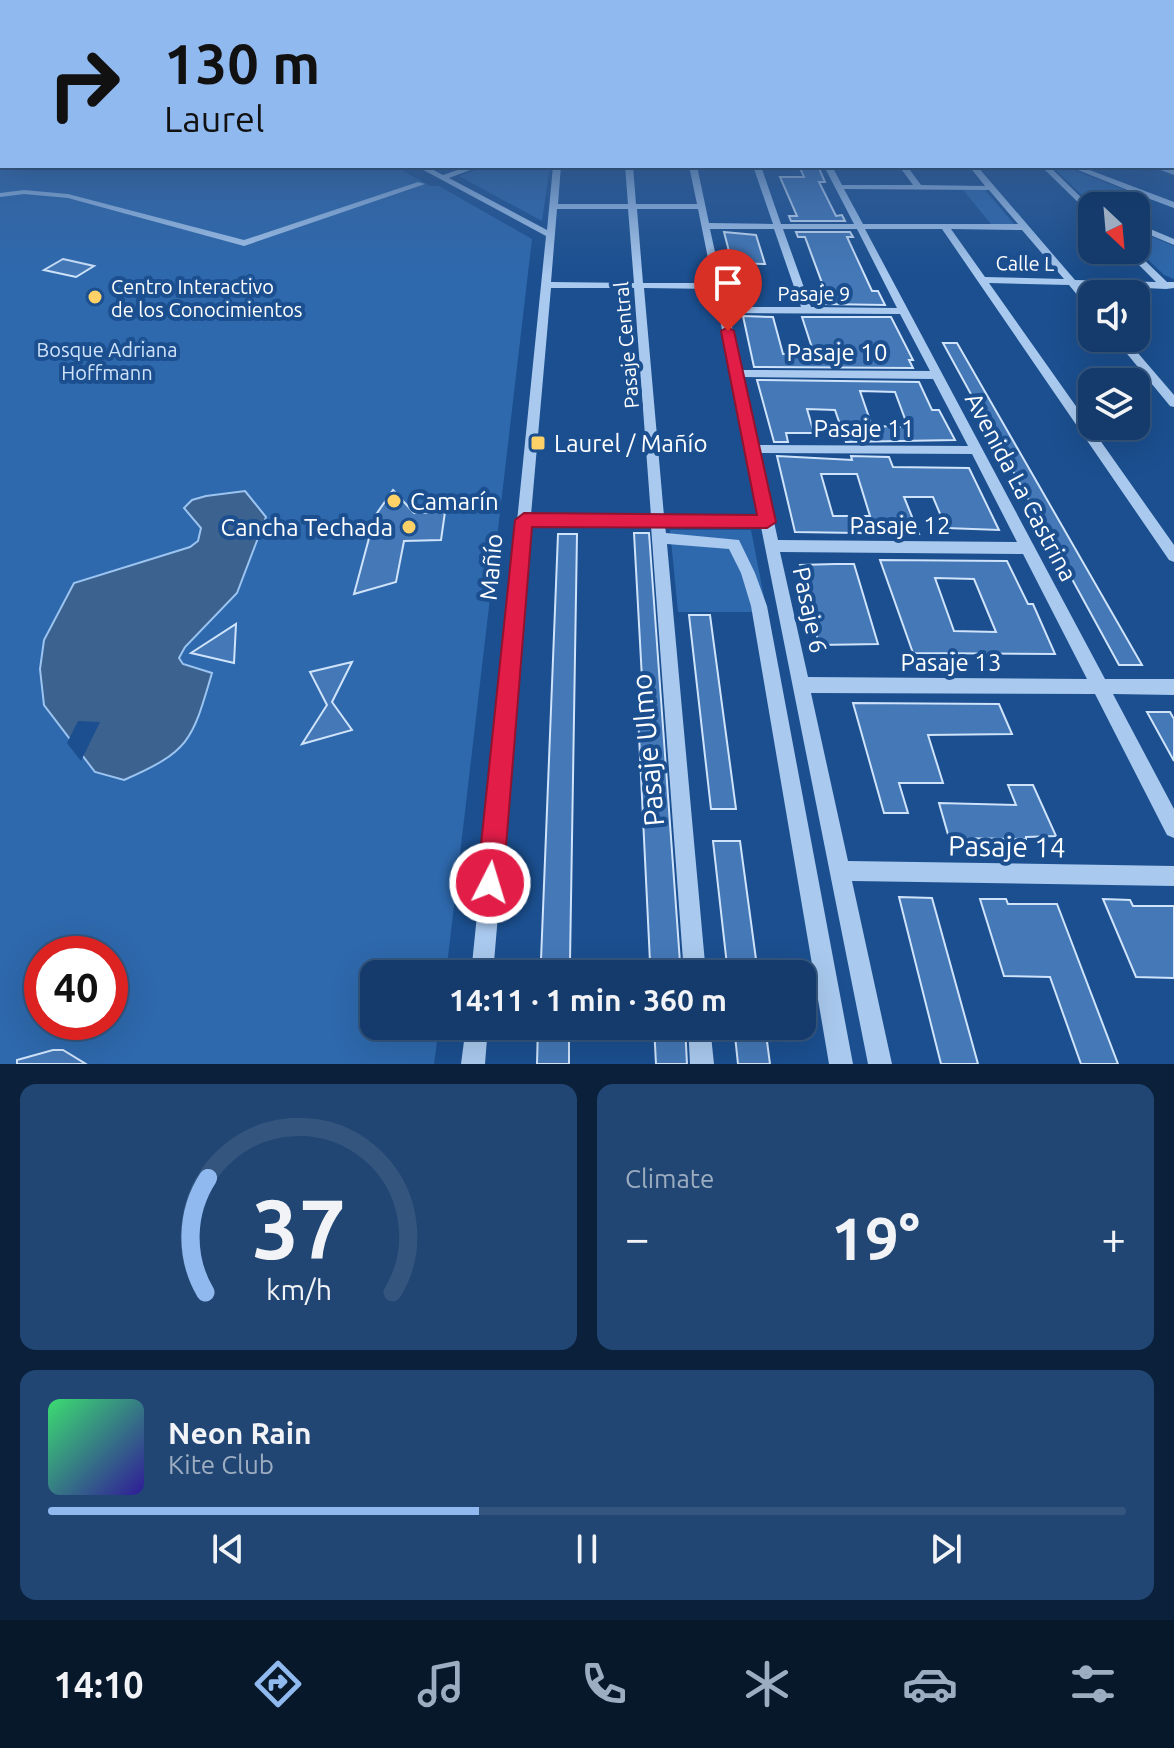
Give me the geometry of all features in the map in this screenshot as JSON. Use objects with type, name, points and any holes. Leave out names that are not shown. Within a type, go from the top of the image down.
[{"type":"street","points":[[438,176],[550,235]]},
{"type":"street","points":[[442,178],[449,176]]},
{"type":"street","name":"Mañío","points":[[483,960],[556,176]]},
{"type":"street","name":"Pasaje Central","points":[[630,176],[659,530]]},
{"type":"street","name":"Pasaje 6","points":[[695,176],[880,1064]]},
{"type":"street","points":[[760,176],[807,311]]},
{"type":"street","name":"Avenida La Castrina","points":[[833,176],[1174,828]]},
{"type":"street","points":[[910,176],[918,187]]},
{"type":"street","points":[[981,176],[1078,290]]},
{"type":"street","points":[[1055,176],[1078,199]]},
{"type":"street","points":[[1097,176],[1139,192]]},
{"type":"street","points":[[0,195],[24,192],[68,196],[244,243],[421,184]]},
{"type":"street","points":[[839,187],[992,188]]},
{"type":"street","points":[[1150,196],[1174,205]]},
{"type":"street","points":[[553,206],[702,207]]},
{"type":"street","points":[[706,226],[1025,227]]},
{"type":"street","points":[[945,227],[1167,536],[1174,556]]},
{"type":"street","points":[[1150,232],[1174,242]]},
{"type":"street","points":[[1145,264],[1168,284],[1174,295]]},
{"type":"street","name":"Calle L","points":[[982,280],[1168,284]]},
{"type":"street","points":[[545,285],[719,286]]},
{"type":"street","name":"Pasaje 9","points":[[723,310],[904,311]]},
{"type":"street","points":[[1131,352],[1174,403]]},
{"type":"street","name":"Pasaje 10","points":[[736,373],[937,375]]},
{"type":"street","name":"Pasaje 11","points":[[752,449],[977,450]]},
{"type":"street","points":[[524,520],[659,530],[734,544],[748,573],[767,647],[841,1064]]},
{"type":"street","points":[[659,530],[767,522]]},
{"type":"street","name":"Pasaje Ulmo","points":[[659,530],[694,960]]},
{"type":"street","name":"Pasaje 12","points":[[772,546],[1027,548]]},
{"type":"street","name":"Pasaje 13","points":[[801,685],[1174,687]]},
{"type":"street","name":"Pasaje 14","points":[[840,871],[1174,876]]},
{"type":"street","points":[[473,1064],[476,1040]]},
{"type":"street","points":[[700,1040],[702,1064]]},
{"type":"green space","name":"Bosque Adriana Hoffmann","points":[[0,176],[412,176],[430,186],[439,186],[532,239],[448,960],[360,960],[360,1040],[437,1040],[434,1064],[0,1064]]},
{"type":"green space","points":[[459,176],[549,176],[542,221]]},
{"type":"green space","points":[[1062,176],[1088,176],[1130,192],[1079,192]]},
{"type":"green space","points":[[963,190],[985,190],[1014,224],[991,224]]},
{"type":"green space","points":[[1150,236],[1174,246],[1174,279],[1164,275],[1150,262]]},
{"type":"green space","points":[[670,530],[751,530],[767,612],[678,612]]},
{"type":"shaded area","points":[[245,491],[266,517],[237,593],[185,647],[179,658],[183,664],[212,673],[193,729],[176,751],[163,761],[124,780],[95,772],[44,705],[40,669],[44,640],[74,583],[190,547],[198,541],[201,528],[184,508],[192,500],[206,496]]},
{"type":"pier","points":[[78,721],[100,722],[81,761],[67,743]]},
{"type":"building","points":[[822,176],[825,182],[819,182],[836,216],[842,215],[845,221],[791,221],[789,216],[797,216],[780,177]]},
{"type":"building","points":[[724,232],[756,235],[765,264],[732,263]]},
{"type":"building","points":[[796,232],[850,232],[853,237],[847,237],[872,291],[878,291],[885,305],[823,304],[818,291],[825,291],[805,237],[798,237]]},
{"type":"building","points":[[63,259],[94,266],[76,277],[44,270]]},
{"type":"building","points":[[743,316],[773,317],[783,354],[814,354],[802,317],[891,317],[913,360],[909,360],[913,368],[754,367]]},
{"type":"building","points":[[943,343],[957,343],[1142,665],[1119,665]]},
{"type":"building","points":[[757,380],[919,382],[932,410],[939,410],[955,440],[846,442],[835,410],[807,409],[814,433],[786,433],[788,442],[774,442]],"holes":[[[860,391],[895,392],[908,427],[872,426]]]},
{"type":"building","points":[[777,456],[852,460],[851,456],[889,457],[893,467],[969,468],[999,530],[946,528],[933,497],[904,497],[919,534],[795,532]],"holes":[[[821,474],[857,474],[870,516],[833,516]]]},
{"type":"building","points":[[393,490],[414,513],[445,512],[441,540],[404,541],[396,582],[354,594],[375,516]]},
{"type":"building","points":[[634,533],[649,533],[680,960],[650,960],[638,715],[644,715]]},
{"type":"building","points":[[558,534],[577,534],[570,960],[541,960]]},
{"type":"building","points":[[880,560],[1007,561],[1028,604],[1033,604],[1055,654],[913,653]],"holes":[[[935,578],[974,579],[996,632],[954,631]]]},
{"type":"building","points":[[854,564],[878,644],[819,645],[800,565]]},
{"type":"building","points":[[689,615],[710,615],[736,809],[711,809]]},
{"type":"building","points":[[236,624],[234,663],[191,653]]},
{"type":"building","points":[[352,662],[332,702],[352,730],[302,744],[327,705],[310,672]]},
{"type":"building","points":[[853,703],[999,704],[1012,734],[928,735],[943,783],[899,783],[908,813],[884,813]]},
{"type":"building","points":[[1147,712],[1170,712],[1174,719],[1174,761]]},
{"type":"building","points":[[1008,785],[1033,785],[1056,836],[1026,839],[949,838],[939,803],[1016,805]]},
{"type":"building","points":[[713,841],[740,841],[756,960],[726,960]]},
{"type":"building","points":[[899,897],[932,898],[978,1064],[941,1064]]},
{"type":"building","points":[[980,899],[1006,899],[1008,904],[1057,904],[1118,1064],[1081,1064],[1050,977],[1004,976]]},
{"type":"building","points":[[1103,899],[1130,900],[1133,906],[1174,906],[1174,978],[1136,977]]},
{"type":"building","points":[[538,1040],[569,1040],[569,1064],[537,1064]]},
{"type":"building","points":[[655,1040],[686,1040],[687,1064],[656,1064]]},
{"type":"building","points":[[735,1040],[767,1040],[770,1064],[738,1064]]},
{"type":"building","points":[[63,1050],[86,1064],[17,1064],[17,1060]]},
{"type":"place","name":"Centro Interactivo de los Conocimientos","points":[[95,297]]},
{"type":"place","name":"Laurel / Mañío","points":[[538,443]]},
{"type":"place","name":"Camarín","points":[[394,501]]},
{"type":"place","name":"Cancha Techada","points":[[409,527]]},
{"type":"route","points":[[490,883],[524,520],[767,522],[728,331]]}]
